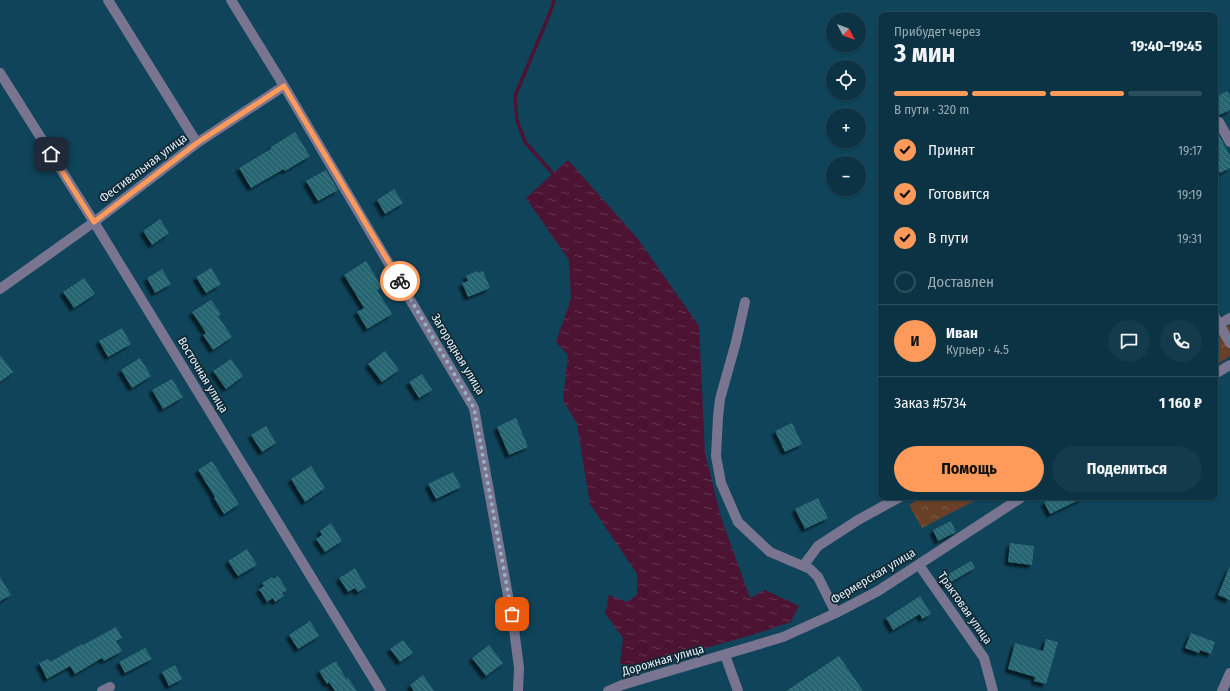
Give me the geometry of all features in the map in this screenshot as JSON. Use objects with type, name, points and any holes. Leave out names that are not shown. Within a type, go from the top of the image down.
[{"type":"street","points":[[108,0],[197,143]]},
{"type":"street","name":"Загородная улица","points":[[232,0],[474,408],[514,629],[519,668],[518,691]]},
{"type":"street","name":"Восточная улица","points":[[0,73],[94,222],[381,691]]},
{"type":"street","name":"Фестивальная улица","points":[[0,289],[94,222],[197,143],[284,86]]},
{"type":"street","points":[[1219,122],[1230,142]]},
{"type":"street","points":[[744,302],[736,342],[720,399],[716,456],[721,482],[738,522],[770,552],[810,569],[818,577],[836,613]]},
{"type":"street","points":[[1218,323],[1230,318]]},
{"type":"street","points":[[1218,325],[1230,343]]},
{"type":"street","points":[[1218,372],[1230,365]]},
{"type":"street","points":[[803,566],[818,546],[858,520],[895,500]]},
{"type":"street","name":"Фермерская улица","points":[[725,655],[783,637],[836,613],[878,591],[1017,500]]},
{"type":"street","name":"Трактовая улица","points":[[919,564],[984,658],[992,691]]},
{"type":"street","points":[[725,655],[738,691]]},
{"type":"street","name":"Дорожная улица","points":[[608,691],[622,685],[725,655]]},
{"type":"street","points":[[1222,691],[1230,673]]},
{"type":"green space","points":[[1230,325],[1230,356],[1218,364],[1218,332]]},
{"type":"green space","points":[[918,500],[976,500],[922,528],[909,505]]},
{"type":"water","points":[[568,160],[638,239],[699,326],[705,453],[721,517],[750,598],[765,590],[799,606],[791,622],[644,666],[620,664],[623,638],[605,613],[609,595],[627,602],[637,595],[637,574],[590,504],[577,424],[563,400],[568,355],[556,342],[571,299],[569,260],[526,198]]},
{"type":"building","points":[[1227,91],[1230,96],[1230,110],[1218,116],[1218,96]]},
{"type":"building","points":[[295,132],[310,156],[285,171],[284,169],[251,188],[239,168],[271,149],[271,147]]},
{"type":"building","points":[[1218,134],[1230,156],[1230,168],[1220,173],[1218,169]]},
{"type":"building","points":[[326,170],[338,190],[318,201],[306,181]]},
{"type":"building","points":[[394,189],[403,203],[385,214],[377,200]]},
{"type":"building","points":[[160,219],[169,233],[152,245],[143,231]]},
{"type":"building","points":[[366,261],[382,287],[377,290],[392,314],[367,329],[357,312],[364,308],[344,275]]},
{"type":"building","points":[[211,268],[221,284],[206,293],[196,277]]},
{"type":"building","points":[[162,269],[171,284],[155,293],[147,278]]},
{"type":"building","points":[[477,271],[477,273],[483,271],[490,288],[468,297],[462,283],[468,281],[466,276]]},
{"type":"building","points":[[84,278],[95,294],[74,308],[63,292]]},
{"type":"building","points":[[211,300],[221,314],[218,316],[232,337],[213,350],[203,335],[206,333],[192,312]]},
{"type":"building","points":[[122,328],[131,344],[108,357],[99,341]]},
{"type":"building","points":[[385,351],[399,370],[382,382],[368,364]]},
{"type":"building","points":[[0,355],[13,372],[0,382]]},
{"type":"building","points":[[140,358],[151,376],[132,388],[121,370]]},
{"type":"building","points":[[231,359],[243,376],[226,389],[213,371]]},
{"type":"building","points":[[422,374],[432,390],[419,398],[409,382]]},
{"type":"building","points":[[172,379],[183,397],[163,409],[152,390]]},
{"type":"building","points":[[516,418],[528,447],[509,455],[497,427]]},
{"type":"building","points":[[792,423],[802,444],[785,452],[775,431]]},
{"type":"building","points":[[266,426],[276,443],[262,452],[251,435]]},
{"type":"building","points":[[212,461],[239,504],[224,514],[198,470]]},
{"type":"building","points":[[311,466],[325,488],[305,502],[291,479]]},
{"type":"building","points":[[453,472],[461,487],[436,499],[428,484]]},
{"type":"building","points":[[818,498],[828,518],[805,529],[795,509]]},
{"type":"building","points":[[1048,500],[1079,500],[1050,514],[1044,502]]},
{"type":"building","points":[[951,521],[956,532],[938,541],[933,530]]},
{"type":"building","points":[[331,523],[342,541],[325,552],[316,539],[322,535],[320,531]]},
{"type":"building","points":[[1010,543],[1034,546],[1032,565],[1008,562]]},
{"type":"building","points":[[247,549],[257,565],[238,576],[228,561]]},
{"type":"building","points":[[971,561],[975,568],[944,586],[940,579]]},
{"type":"building","points":[[1230,566],[1230,600],[1218,595]]},
{"type":"building","points":[[355,568],[366,587],[358,592],[355,588],[348,592],[339,578]]},
{"type":"building","points":[[278,576],[287,590],[282,593],[284,596],[275,602],[273,598],[267,602],[259,589],[264,586],[262,583],[272,577],[273,579]]},
{"type":"building","points":[[0,577],[11,595],[0,601]]},
{"type":"building","points":[[920,596],[931,614],[922,619],[920,614],[893,630],[886,618]]},
{"type":"building","points":[[310,621],[319,636],[298,649],[289,635]]},
{"type":"building","points":[[116,627],[122,638],[116,641],[122,651],[104,661],[102,658],[75,674],[70,666],[47,679],[39,663],[48,659],[50,662]]},
{"type":"building","points":[[1191,633],[1215,642],[1211,654],[1200,650],[1199,653],[1185,648]]},
{"type":"building","points":[[1046,639],[1058,642],[1046,684],[1034,681],[1035,677],[1008,669],[1015,643],[1043,651]]},
{"type":"building","points":[[403,640],[413,653],[400,662],[390,649]]},
{"type":"building","points":[[489,645],[503,663],[486,676],[472,658]]},
{"type":"building","points":[[145,648],[152,659],[125,673],[119,662]]},
{"type":"building","points":[[839,656],[863,691],[786,691]]},
{"type":"building","points":[[336,661],[346,679],[348,678],[357,691],[335,691],[329,682],[327,684],[319,671]]},
{"type":"building","points":[[175,665],[182,679],[169,686],[162,672]]},
{"type":"building","points":[[423,675],[434,691],[414,691],[410,685]]},
{"type":"waterway","points":[[554,0],[515,96],[517,120],[525,142],[555,176]]},
{"type":"way so far","points":[[400,281],[474,408],[512,614]]},
{"type":"route","points":[[51,154],[94,222],[197,143],[284,86],[400,281]]}]
